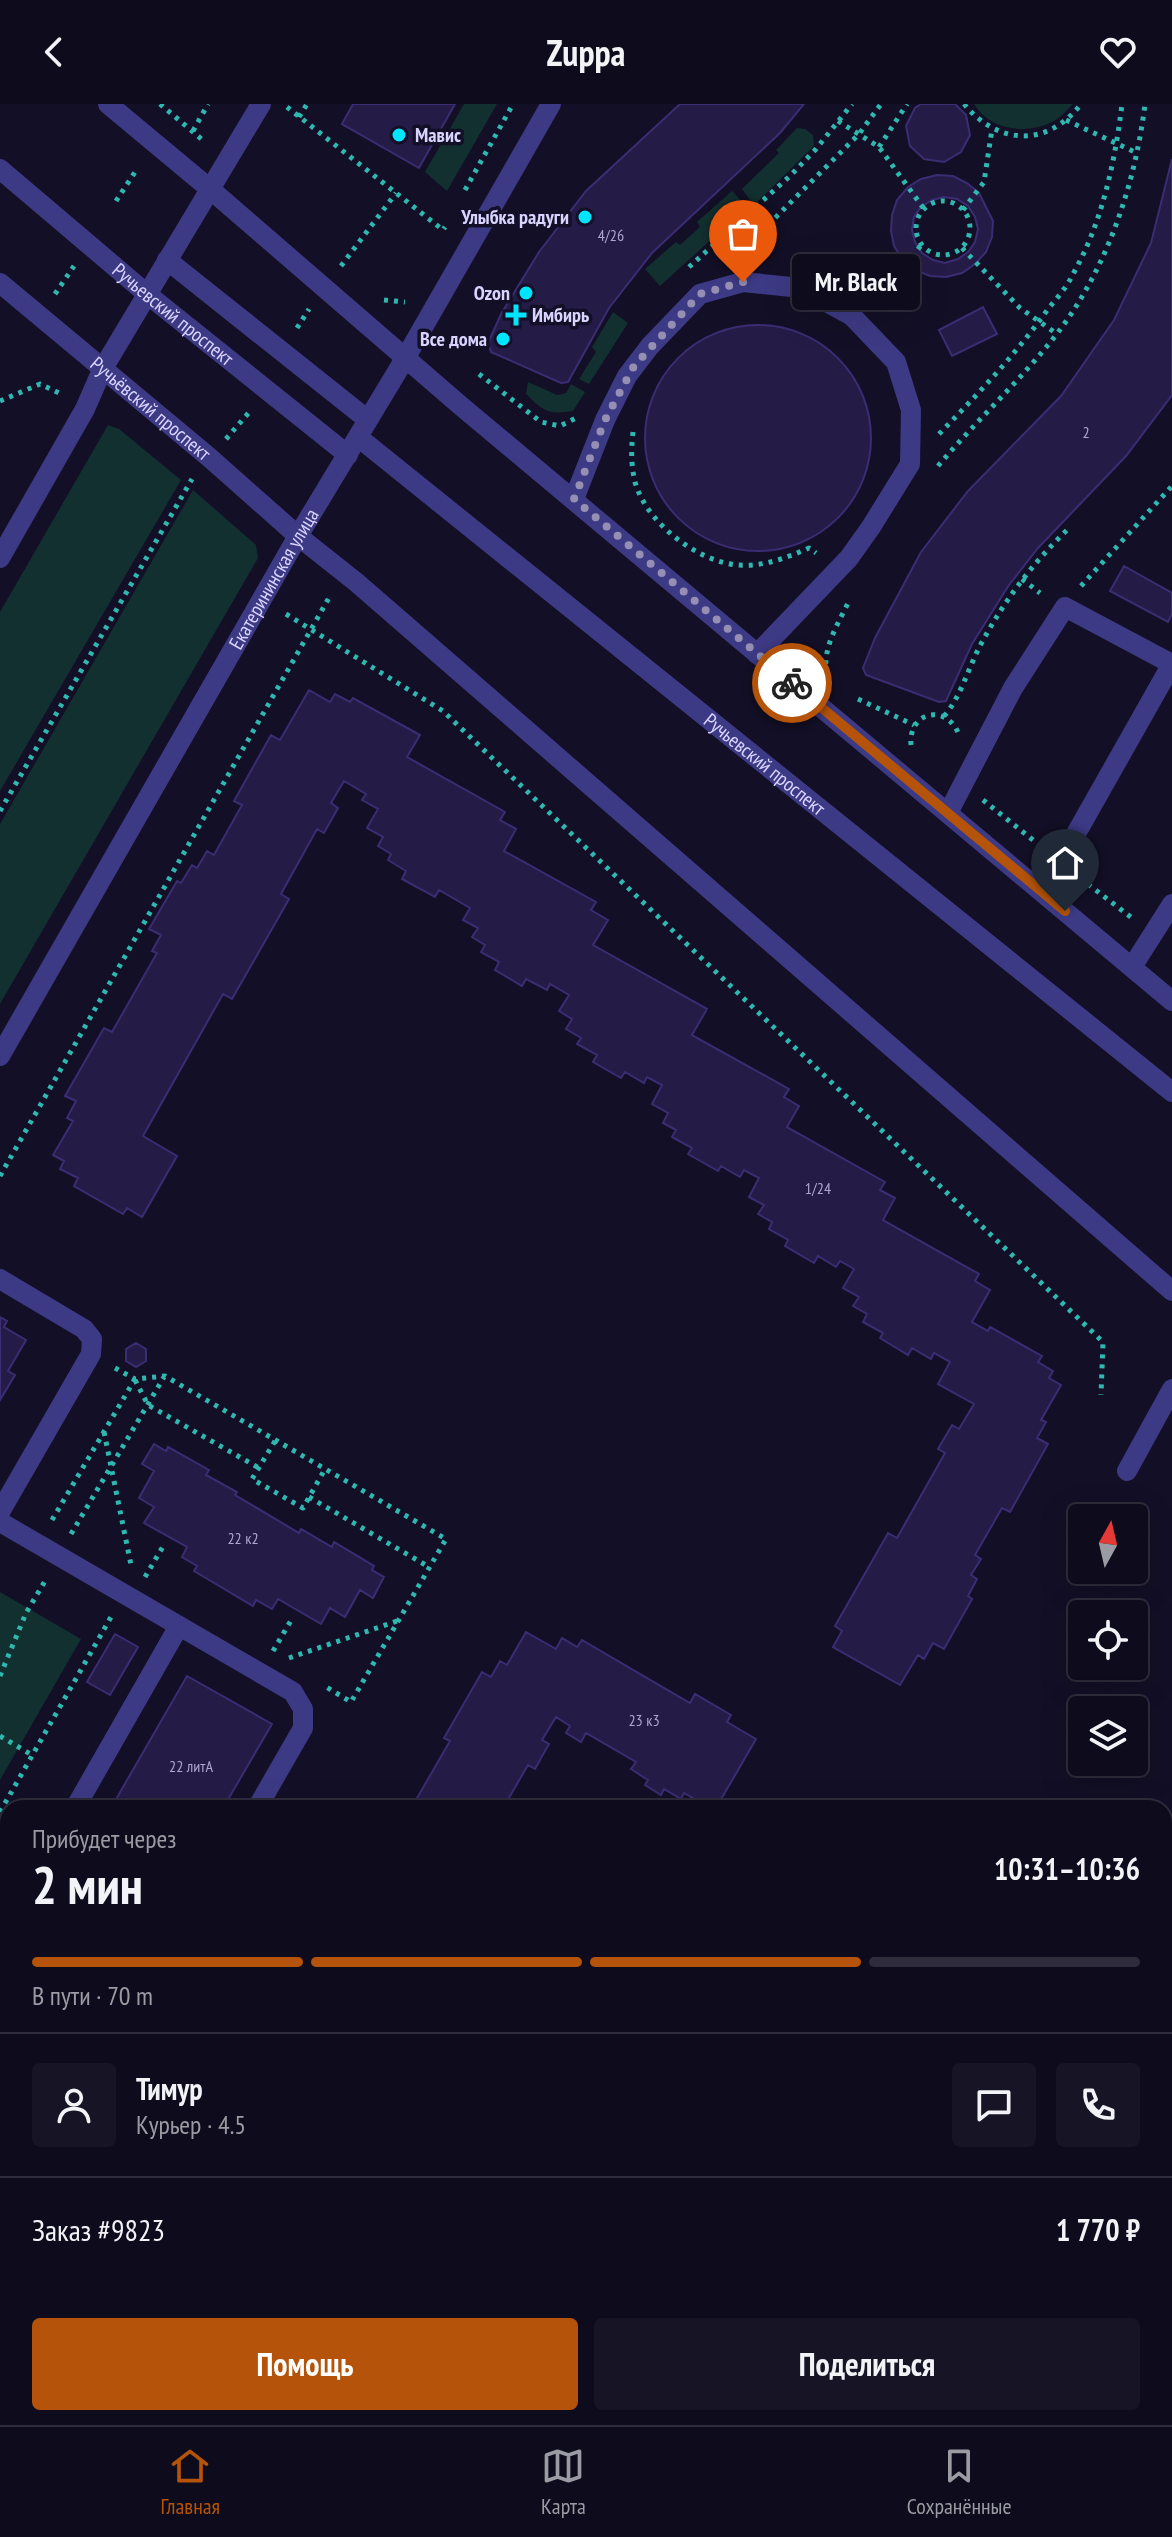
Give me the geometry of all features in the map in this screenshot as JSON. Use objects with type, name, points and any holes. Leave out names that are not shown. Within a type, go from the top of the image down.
[{"type":"street","points":[[108,104],[1172,1001]]},
{"type":"street","points":[[0,558],[85,409],[102,370],[261,104]]},
{"type":"street","name":"Екатерининская улица","points":[[0,1056],[298,536],[406,357],[551,104]]},
{"type":"street","name":"Ручьевский проспект","points":[[0,169],[147,294],[358,437]]},
{"type":"street","name":"Ручьевский проспект","points":[[167,260],[358,437],[1172,1092]]},
{"type":"street","points":[[574,499],[605,420],[627,376],[650,346],[700,294],[743,282],[801,288],[863,325],[896,362],[911,410],[910,464],[871,527],[838,569],[757,654]]},
{"type":"street","name":"Ручьёвский проспект","points":[[0,283],[356,582],[1172,1291]]},
{"type":"street","points":[[948,813],[1013,688],[1065,607],[1172,664],[1043,892]]},
{"type":"street","points":[[1132,967],[1172,904]]},
{"type":"street","points":[[0,1279],[84,1329],[92,1339],[91,1354],[0,1512]]},
{"type":"street","points":[[1127,1471],[1172,1389]]},
{"type":"street","points":[[0,1522],[293,1692],[303,1709],[303,1728],[262,1800]]},
{"type":"street","points":[[80,1800],[179,1626]]},
{"type":"path","points":[[160,104],[210,146]]},
{"type":"path","points":[[193,131],[208,104]]},
{"type":"path","points":[[283,104],[443,230],[450,218]]},
{"type":"path","points":[[299,117],[307,104]]},
{"type":"path","points":[[464,192],[513,104]]},
{"type":"path","points":[[700,294],[859,134],[881,104]]},
{"type":"path","points":[[879,147],[907,104]]},
{"type":"path","points":[[964,104],[976,118],[992,129],[1011,135],[1050,131],[1081,104]]},
{"type":"path","points":[[910,464],[993,379],[1073,275],[1100,210],[1117,142],[1122,104]]},
{"type":"path","points":[[937,468],[1023,375],[1057,334],[1084,294],[1118,222],[1137,153],[1145,104]]},
{"type":"path","points":[[1066,120],[1137,153]]},
{"type":"path","points":[[838,121],[879,147],[924,209]]},
{"type":"path","points":[[963,210],[984,182],[992,129]]},
{"type":"path","points":[[116,201],[137,169]]},
{"type":"path","points":[[336,273],[396,193]]},
{"type":"path","points":[[944,201],[963,210],[969,219],[970,230],[962,248],[942,256],[921,245],[916,227],[924,209],[944,201]]},
{"type":"path","points":[[863,325],[921,245]]},
{"type":"path","points":[[962,248],[1020,308],[1057,334]]},
{"type":"path","points":[[50,301],[74,266]]},
{"type":"path","points":[[291,336],[314,302]]},
{"type":"path","points":[[479,374],[541,422]]},
{"type":"path","points":[[0,401],[40,384],[69,399]]},
{"type":"path","points":[[225,441],[251,409]]},
{"type":"path","points":[[633,429],[631,457],[642,499],[680,541],[707,556],[735,565],[783,559],[809,548],[858,583],[827,649],[825,665],[829,682]]},
{"type":"path","points":[[0,811],[195,474]]},
{"type":"path","points":[[1065,607],[1087,578],[1172,486]]},
{"type":"path","points":[[944,716],[954,705],[979,647],[1015,588],[1067,530]]},
{"type":"path","points":[[0,1176],[332,592]]},
{"type":"path","points":[[286,614],[443,711],[1103,1342],[1101,1395]]},
{"type":"path","points":[[848,695],[914,725]]},
{"type":"path","points":[[917,756],[911,747],[910,736],[914,725],[922,718],[944,716],[953,722],[959,743]]},
{"type":"path","points":[[91,1354],[135,1379],[148,1405],[259,1468]]},
{"type":"path","points":[[135,1379],[165,1376],[446,1539],[351,1702]]},
{"type":"path","points":[[68,1538],[165,1376]]},
{"type":"path","points":[[48,1527],[135,1379]]},
{"type":"path","points":[[104,1432],[133,1575]]},
{"type":"path","points":[[275,1441],[252,1479],[277,1494],[303,1508],[325,1469]]},
{"type":"path","points":[[309,1497],[429,1567]]},
{"type":"path","points":[[143,1581],[165,1543]]},
{"type":"path","points":[[0,1676],[26,1613],[50,1571]]},
{"type":"path","points":[[7,1800],[116,1608]]},
{"type":"path","points":[[271,1655],[293,1617]]},
{"type":"path","points":[[281,1661],[398,1621]]},
{"type":"path","points":[[0,1736],[32,1755]]},
{"type":"green space","points":[[464,104],[497,104],[447,191],[425,172]]},
{"type":"green space","points":[[974,104],[1073,104],[1054,121],[1021,129],[999,125]]},
{"type":"green space","points":[[797,128],[813,135],[814,146],[754,205],[742,189],[779,153],[776,150]]},
{"type":"green space","points":[[732,191],[747,207],[660,286],[645,269],[676,242],[680,245],[700,227],[697,222]]},
{"type":"green space","points":[[613,312],[628,323],[589,384],[579,379],[596,352],[592,347]]},
{"type":"green space","points":[[528,382],[557,395],[566,393],[571,384],[585,392],[573,411],[552,412],[542,408],[526,394]]},
{"type":"green space","points":[[108,425],[119,429],[181,480],[0,791],[0,612]]},
{"type":"green space","points":[[193,490],[256,545],[258,558],[0,1004],[0,824]]},
{"type":"green space","points":[[0,1592],[81,1639],[0,1780]]},
{"type":"building","name":"Мавис","points":[[353,104],[455,104],[419,168],[342,124]]},
{"type":"building","points":[[680,104],[804,104],[780,133],[652,253],[609,308],[568,382],[561,383],[491,352],[488,343],[501,314],[539,252],[586,191]]},
{"type":"building","points":[[921,104],[955,104],[966,115],[970,135],[961,152],[944,162],[924,159],[910,146],[906,126],[915,108]]},
{"type":"building","points":[[1172,159],[1172,395],[1126,456],[1038,548],[1009,585],[972,644],[946,701],[939,702],[866,675],[863,668],[875,638],[921,552],[968,491],[1061,396],[1114,320],[1151,243]]},
{"type":"building","points":[[937,175],[953,176],[967,183],[979,193],[993,221],[992,237],[986,252],[962,273],[946,277],[930,276],[915,270],[903,260],[894,246],[892,215],[897,200],[908,187],[921,179]],"holes":[[[944,197],[957,199],[968,206],[975,217],[978,229],[975,242],[958,259],[945,263],[933,260],[922,253],[915,242],[912,230],[914,217],[921,207],[932,200]]]},
{"type":"building","points":[[983,307],[997,334],[952,356],[939,330]]},
{"type":"building","points":[[758,325],[801,334],[821,344],[838,358],[852,375],[862,395],[871,438],[862,481],[852,501],[838,518],[821,532],[801,542],[758,551],[715,542],[695,532],[678,518],[664,501],[654,481],[645,438],[654,395],[664,375],[678,358],[695,344],[715,334]]},
{"type":"building","points":[[1124,566],[1172,593],[1172,614],[1168,622],[1110,591]]},
{"type":"building","points":[[309,690],[330,702],[335,694],[350,702],[353,698],[420,735],[407,757],[505,812],[500,820],[516,829],[504,851],[596,902],[591,910],[608,920],[593,945],[707,1009],[692,1035],[789,1089],[784,1097],[799,1106],[787,1127],[885,1182],[880,1190],[895,1198],[883,1220],[979,1274],[975,1281],[990,1290],[972,1322],[988,1331],[990,1327],[1042,1356],[1038,1362],[1053,1371],[1049,1378],[1061,1385],[1041,1420],[1046,1422],[1037,1438],[1048,1444],[1010,1512],[1002,1508],[975,1555],[981,1559],[971,1575],[977,1579],[968,1596],[972,1599],[944,1649],[933,1643],[924,1659],[918,1655],[900,1685],[833,1647],[842,1631],[835,1626],[888,1533],[897,1538],[945,1453],[938,1449],[952,1425],[959,1429],[974,1404],[938,1384],[950,1362],[934,1353],[931,1359],[912,1348],[908,1355],[880,1338],[883,1333],[863,1322],[867,1314],[853,1306],[859,1297],[843,1288],[854,1269],[840,1261],[836,1267],[818,1256],[814,1263],[785,1246],[788,1240],[769,1229],[772,1222],[758,1214],[764,1205],[749,1197],[759,1178],[744,1170],[740,1177],[721,1166],[718,1171],[688,1154],[692,1148],[672,1137],[676,1130],[663,1123],[668,1113],[652,1104],[662,1085],[647,1077],[644,1083],[625,1072],[621,1078],[593,1062],[597,1055],[577,1044],[581,1038],[566,1029],[572,1019],[559,1011],[569,995],[550,984],[547,990],[526,979],[522,986],[495,970],[499,962],[481,952],[485,945],[472,937],[478,928],[463,920],[470,908],[439,890],[435,897],[402,879],[406,871],[388,860],[391,854],[378,846],[383,837],[367,828],[378,809],[362,800],[366,794],[344,781],[331,803],[338,808],[324,833],[317,829],[281,894],[289,899],[232,999],[223,994],[143,1136],[177,1156],[142,1217],[127,1208],[123,1214],[74,1186],[78,1178],[60,1169],[64,1161],[53,1155],[73,1121],[67,1118],[76,1101],[65,1096],[104,1028],[112,1032],[157,953],[152,951],[161,935],[149,929],[177,881],[181,883],[192,865],[197,868],[207,851],[214,855],[242,805],[234,801],[271,735],[280,740]]},
{"type":"building","points":[[0,1317],[7,1321],[4,1327],[26,1340],[8,1371],[15,1375],[0,1400]]},
{"type":"building","points":[[136,1343],[146,1349],[146,1361],[136,1367],[126,1361],[126,1349]]},
{"type":"building","points":[[154,1444],[166,1451],[168,1447],[209,1470],[206,1475],[299,1533],[301,1529],[332,1547],[334,1542],[374,1566],[372,1570],[384,1577],[373,1598],[360,1590],[345,1617],[330,1608],[321,1624],[278,1599],[272,1609],[256,1600],[253,1606],[194,1571],[197,1566],[182,1557],[187,1547],[144,1523],[154,1507],[139,1498],[154,1471],[142,1464]]},
{"type":"building","points":[[526,1632],[556,1649],[562,1638],[577,1647],[582,1640],[690,1703],[695,1694],[731,1715],[727,1722],[756,1739],[721,1800],[696,1800],[684,1793],[681,1799],[664,1789],[661,1795],[645,1785],[648,1780],[631,1769],[636,1762],[586,1733],[581,1742],[566,1733],[570,1726],[556,1717],[542,1740],[549,1744],[535,1769],[528,1765],[508,1800],[416,1800],[450,1741],[444,1738],[482,1672],[491,1677],[500,1661],[507,1665]]},
{"type":"building","points":[[115,1634],[138,1647],[110,1695],[87,1682]]},
{"type":"building","points":[[187,1676],[272,1724],[228,1800],[116,1800]]},
{"type":"way so far","points":[[743,282],[700,294],[634,366],[605,420],[574,499],[792,683]]},
{"type":"place","name":"Мавис","points":[[399,135]]},
{"type":"place","name":"Улыбка радуги","points":[[585,217]]},
{"type":"place","name":"Mr. Black","points":[[743,282]]},
{"type":"place","name":"Ozon","points":[[526,293]]},
{"type":"place","name":"Имбирь","points":[[516,315]]},
{"type":"place","name":"Все дома","points":[[503,339]]},
{"type":"route","points":[[792,683],[1065,911]]}]
